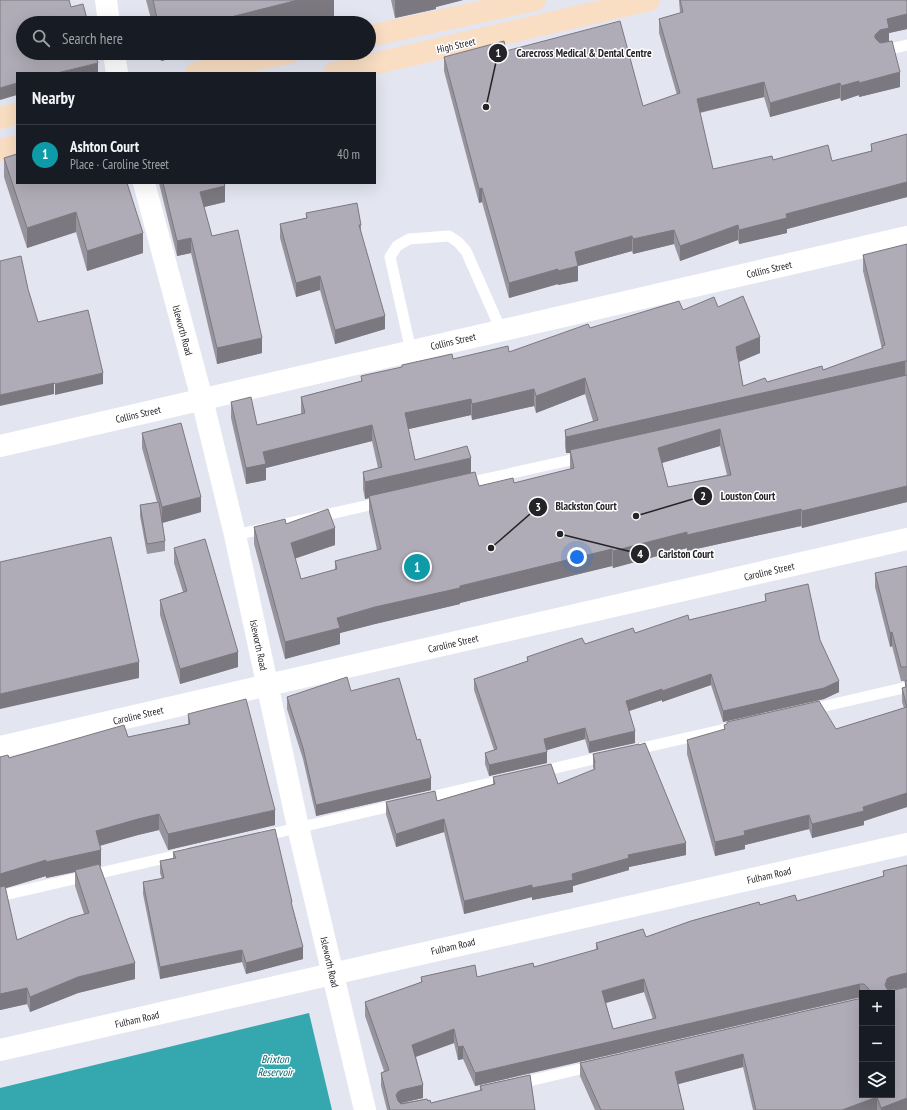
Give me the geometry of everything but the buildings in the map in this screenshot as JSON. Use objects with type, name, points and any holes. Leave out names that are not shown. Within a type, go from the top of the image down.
[{"type":"main road","points":[[376,34],[535,0]]},
{"type":"main road","name":"High Street","points":[[338,72],[649,0]]},
{"type":"main road","points":[[201,72],[256,60]]},
{"type":"main road","points":[[0,118],[16,114]]},
{"type":"main road","points":[[0,150],[16,146]]},
{"type":"street","points":[[106,0],[108,16]]},
{"type":"street","name":"Isleworth Road","points":[[144,184],[202,399],[235,535],[298,828],[365,1110]]},
{"type":"street","name":"Collins Street","points":[[0,446],[907,237]]},
{"type":"street","name":"Caroline Street","points":[[0,747],[907,539]]},
{"type":"street","name":"Fulham Road","points":[[0,1050],[907,844]]},
{"type":"lane","points":[[882,51],[907,45]]},
{"type":"lane","points":[[411,351],[390,257],[397,246],[408,239],[449,236],[458,242],[466,251],[501,330]]},
{"type":"lane","points":[[451,486],[598,454]]},
{"type":"lane","points":[[235,535],[397,499]]},
{"type":"lane","points":[[799,712],[907,687]]},
{"type":"lane","points":[[530,774],[753,723]]},
{"type":"lane","points":[[252,838],[514,778]]},
{"type":"lane","points":[[0,896],[199,850]]},
{"type":"lane","points":[[504,1086],[605,1063]]},
{"type":"water","name":"Brixton Reservoir","points":[[309,1013],[332,1110],[0,1110],[0,1088]]},
{"type":"place","name":"Carecross Medical & Dental Centre","points":[[486,107]]},
{"type":"place","name":"Louston Court","points":[[636,516]]},
{"type":"place","name":"Carlston Court","points":[[560,534]]},
{"type":"place","name":"Blackston Court","points":[[491,548]]},
{"type":"place","name":"Ashton Court","points":[[417,567]]}]
